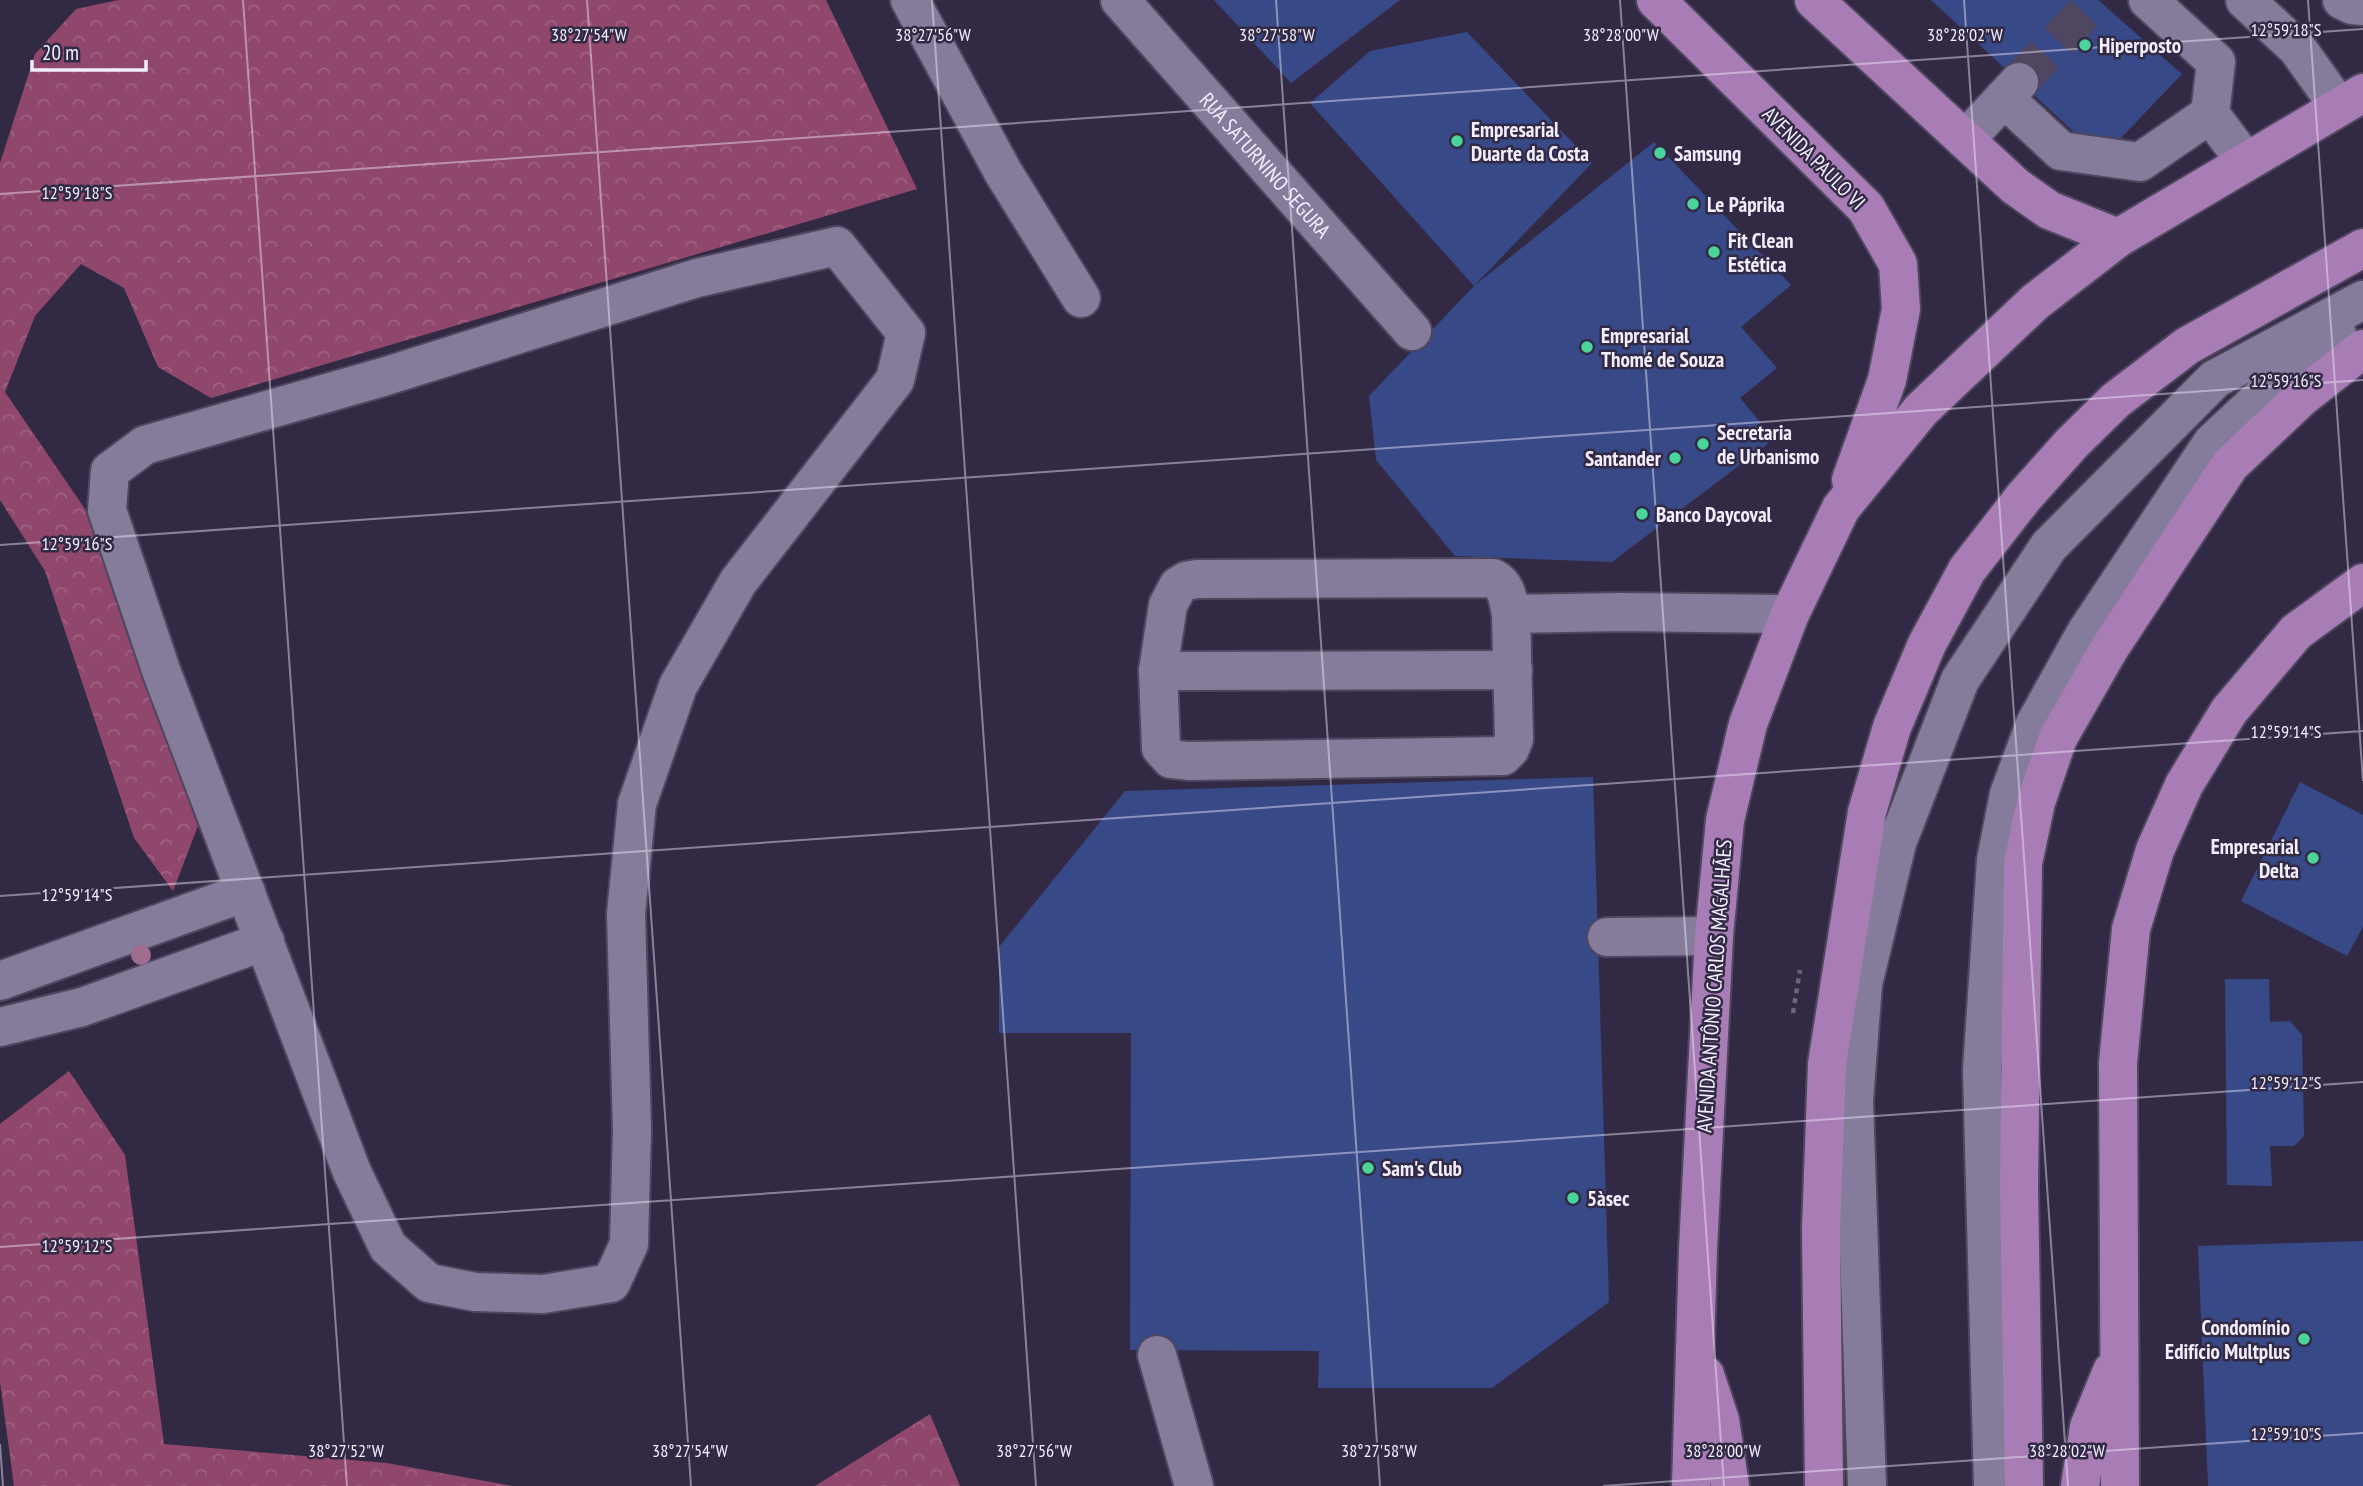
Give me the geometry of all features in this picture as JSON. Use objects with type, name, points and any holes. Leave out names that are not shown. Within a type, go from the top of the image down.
[{"type":"main road","name":"AVENIDA PAULO VI","points":[[1656,0],[1866,208],[1898,264],[1901,309],[1887,380],[1841,509]]},
{"type":"main road","points":[[1814,0],[2015,186],[2049,210],[2118,238]]},
{"type":"main road","name":"AVENIDA ANTÔNIO CARLOS MAGALHÃES","points":[[1691,1486],[1698,1249],[1714,936],[1725,820],[1748,724],[1790,614],[1841,509],[1922,410],[2035,302],[2118,238],[2351,100]]},
{"type":"main road","points":[[1824,1486],[1821,1230],[1827,1063],[1867,812],[1892,727],[1927,644],[1967,570],[2023,498],[2072,443],[2116,400],[2187,346],[2363,248]]},
{"type":"main road","points":[[2024,1486],[2019,1187],[2022,863],[2036,802],[2047,731],[2109,649],[2230,465],[2302,397],[2363,349]]},
{"type":"main road","points":[[2120,1486],[2118,1063],[2131,929],[2155,850],[2184,785],[2229,711],[2296,632],[2363,583]]},
{"type":"main road","points":[[1696,1346],[1720,1420],[1730,1486]]},
{"type":"main road","points":[[2080,1486],[2089,1427],[2118,1357]]},
{"type":"street","points":[[910,0],[1003,172],[1081,298]]},
{"type":"street","name":"RUA SATURNINO SEGURA","points":[[1120,0],[1412,331]]},
{"type":"street","points":[[2148,0],[2216,62],[2210,114],[2245,162]]},
{"type":"street","points":[[2245,0],[2351,100]]},
{"type":"street","points":[[2342,0],[2363,6]]},
{"type":"street","points":[[1965,140],[2012,90],[2061,151],[2140,162],[2210,114]]},
{"type":"street","points":[[837,246],[906,332],[895,380],[738,582],[677,686],[638,804],[626,914],[632,1129],[629,1244],[611,1283],[543,1294],[475,1292],[429,1283],[388,1247],[352,1172],[265,941],[162,673],[107,510],[110,471],[145,444],[383,377],[697,278],[837,246]]},
{"type":"street","points":[[1867,1486],[1854,1101],[1863,984],[1897,843],[1960,680],[2049,546],[2216,379],[2363,300]]},
{"type":"street","points":[[1993,1486],[1983,1057],[1996,860],[2009,794],[2047,731],[2085,634],[2212,443],[2285,375],[2346,327],[2363,318]]},
{"type":"street","points":[[1493,578],[1504,588],[1511,614],[1514,739],[1503,756],[1188,761],[1171,759],[1161,748],[1158,671],[1168,605],[1178,586],[1186,582],[1197,579],[1493,578]]},
{"type":"street","points":[[1511,614],[1790,614]]},
{"type":"street","points":[[1158,671],[1513,670]]},
{"type":"street","points":[[0,981],[246,892]]},
{"type":"street","points":[[1607,937],[1714,936]]},
{"type":"street","points":[[0,1027],[82,1007],[265,941]]},
{"type":"street","points":[[1157,1355],[1194,1486]]},
{"type":"green space","points":[[118,0],[826,0],[917,189],[211,398],[158,367],[124,288],[81,264],[35,316],[5,392],[85,509],[198,826],[173,891],[134,838],[45,571],[0,500],[0,163],[35,54],[76,9]]},
{"type":"green space","points":[[69,1071],[125,1155],[164,1444],[387,1463],[513,1486],[14,1486],[0,1382],[0,1124]]},
{"type":"green space","points":[[930,1414],[960,1486],[815,1486]]},
{"type":"building","points":[[1214,0],[1400,0],[1291,83]]},
{"type":"building","points":[[1931,0],[2098,0],[2182,74],[2119,140],[2076,134]]},
{"type":"building","name":"Empresarial Duarte da Costa","points":[[1467,32],[1592,163],[1474,286],[1310,103],[1370,51]]},
{"type":"building","name":"Empresarial Thomé de Souza","points":[[1654,142],[1791,285],[1741,327],[1777,368],[1740,398],[1774,439],[1612,562],[1455,556],[1376,460],[1369,396],[1474,286]]},
{"type":"building","name":"Sam's Club","points":[[1593,777],[1609,1302],[1492,1388],[1318,1388],[1319,1351],[1130,1350],[1131,1033],[999,1033],[999,947],[1125,791]]},
{"type":"building","name":"Empresarial Delta","points":[[2300,782],[2363,815],[2363,927],[2347,956],[2241,901]]},
{"type":"building","points":[[2225,979],[2269,979],[2270,1022],[2290,1021],[2302,1035],[2304,1136],[2294,1146],[2270,1146],[2272,1186],[2227,1185]]},
{"type":"building","points":[[2363,1241],[2363,1486],[2208,1486],[2198,1246]]},
{"type":"tunnel","points":[[2019,82],[2096,0]]},
{"type":"place","name":"Hiperposto","points":[[2085,45]]},
{"type":"place","name":"Empresarial Duarte da Costa","points":[[1457,141]]},
{"type":"place","name":"Samsung","points":[[1660,153]]},
{"type":"place","name":"Le Páprika","points":[[1693,204]]},
{"type":"place","name":"Fit Clean Estética","points":[[1714,252]]},
{"type":"place","name":"Empresarial Thomé de Souza","points":[[1587,347]]},
{"type":"place","name":"Secretaria de Urbanismo","points":[[1703,444]]},
{"type":"place","name":"Santander","points":[[1675,458]]},
{"type":"place","name":"Banco Daycoval","points":[[1642,514]]},
{"type":"place","name":"Empresarial Delta","points":[[2313,858]]},
{"type":"place","name":"Sam's Club","points":[[1368,1168]]},
{"type":"place","name":"5àsec","points":[[1573,1198]]},
{"type":"place","name":"Condomínio Edifício Multplus","points":[[2304,1339]]}]
